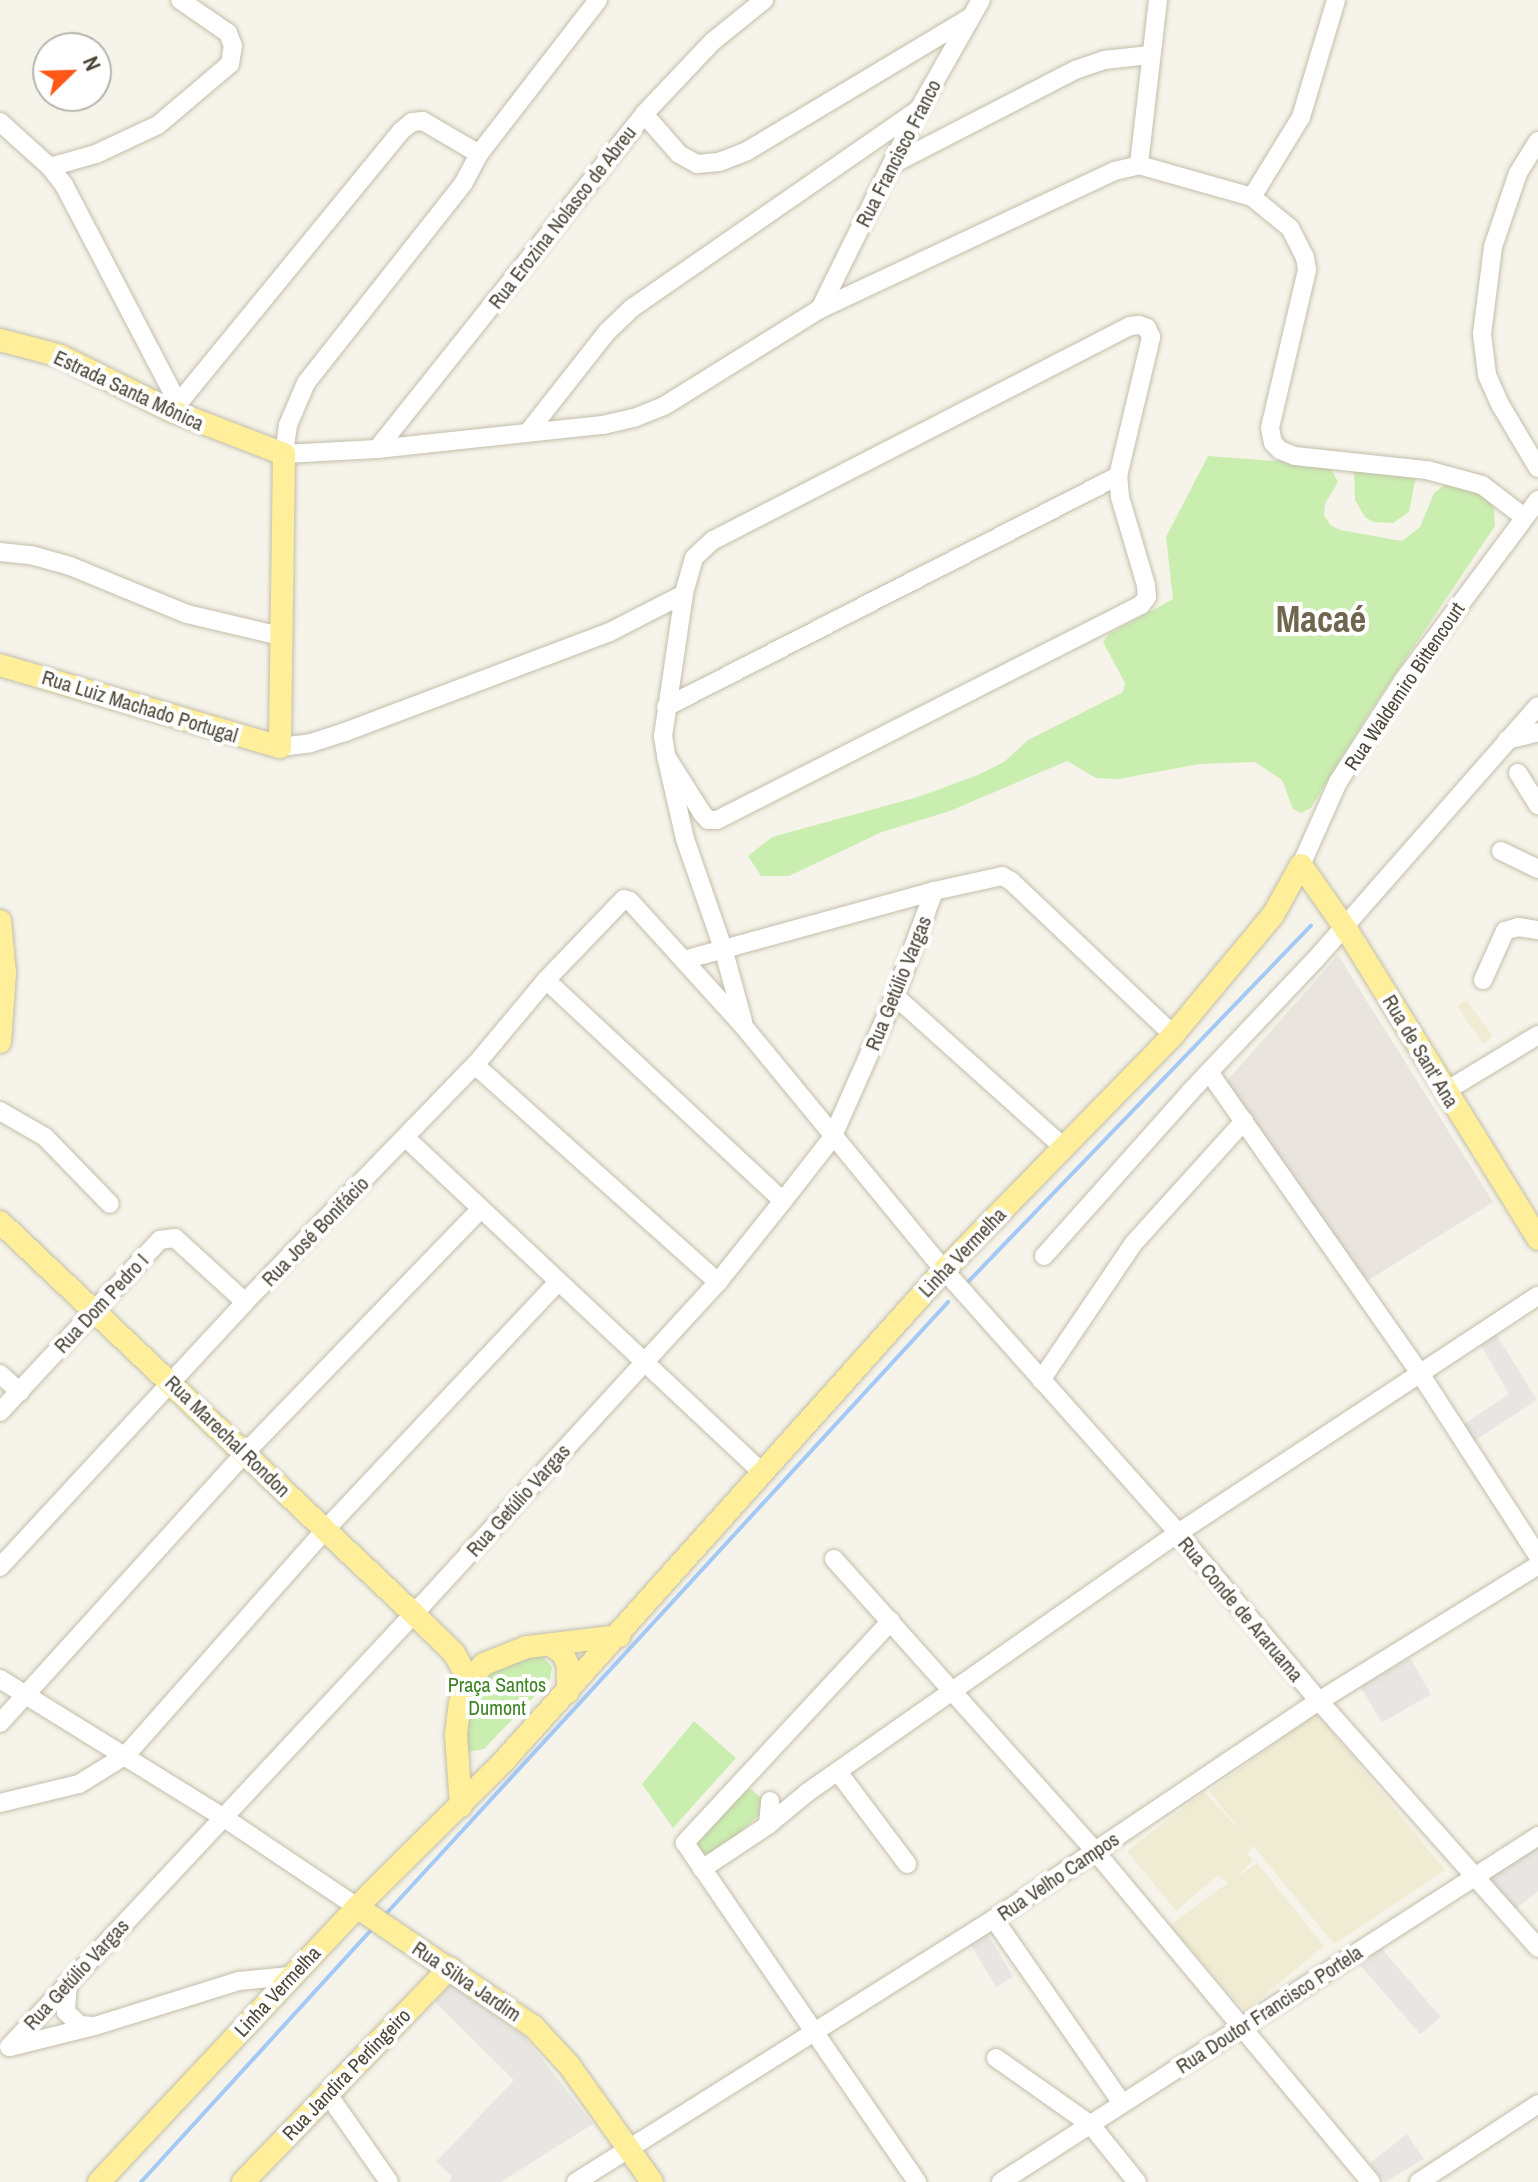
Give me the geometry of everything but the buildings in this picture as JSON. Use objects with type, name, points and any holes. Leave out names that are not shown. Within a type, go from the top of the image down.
[{"type":"main road","name":"Estrada Santa Mônica","points":[[0,340],[61,356],[257,446],[284,454]]},
{"type":"main road","points":[[280,747],[284,454]]},
{"type":"main road","name":"Rua Luiz Machado Portugal","points":[[0,665],[280,747]]},
{"type":"main road","name":"Rua de Sant' Ana","points":[[1301,865],[1344,925],[1538,1239]]},
{"type":"main road","name":"Linha Vermelha","points":[[99,2182],[290,1976],[371,1917],[461,1806],[619,1636],[944,1270],[1173,1035],[1273,915],[1301,865]]},
{"type":"main road","points":[[0,921],[5,973],[0,1040]]},
{"type":"main road","name":"Rua Marechal Rondon","points":[[0,1222],[476,1672]]},
{"type":"main road","points":[[461,1806],[456,1734],[460,1703],[476,1672],[527,1647],[619,1636]]},
{"type":"main road","points":[[551,1645],[563,1654],[568,1665],[568,1692]]},
{"type":"main road","points":[[456,1734],[463,1752],[476,1762],[503,1762]]},
{"type":"main road","name":"Rua Silva Jardim","points":[[371,1917],[513,2010],[552,2044],[652,2182]]},
{"type":"main road","name":"Rua Jandira Perlingeiro","points":[[243,2182],[450,1968]]},
{"type":"street","points":[[598,0],[479,154],[463,184],[306,383],[288,425],[284,454],[377,449],[603,425],[664,406],[820,309],[1114,171],[1139,165],[1252,197],[1290,228],[1305,257],[1307,270],[1270,428],[1273,443],[1295,456],[1427,470],[1482,485],[1524,517]]},
{"type":"street","name":"Rua Erozina Nolasco de Abreu","points":[[377,449],[644,114],[712,42],[764,0]]},
{"type":"street","name":"Rua Francisco Franco","points":[[820,309],[919,109],[981,0]]},
{"type":"street","points":[[1139,165],[1158,0]]},
{"type":"street","points":[[1252,197],[1301,117],[1336,0]]},
{"type":"street","points":[[50,167],[96,154],[158,125],[230,64],[233,46],[228,33],[183,1]]},
{"type":"street","points":[[644,114],[679,154],[697,164],[719,162],[747,151],[969,18]]},
{"type":"street","points":[[893,164],[1075,70],[1104,60],[1150,55]]},
{"type":"street","points":[[529,431],[607,332],[632,308],[919,109]]},
{"type":"street","points":[[0,122],[50,167],[64,185],[174,406],[401,131],[412,122],[423,121],[479,154]]},
{"type":"street","points":[[1538,141],[1518,173],[1493,247],[1482,334],[1487,375],[1501,406],[1538,468]]},
{"type":"street","points":[[666,756],[702,813],[708,820],[717,820],[1141,605],[1147,597],[1146,585],[1120,497],[1118,476],[1151,337],[1147,328],[1139,325],[713,540],[694,558],[684,594],[663,736],[666,756],[685,839],[723,948],[745,1028]]},
{"type":"street","points":[[666,707],[1118,476]]},
{"type":"street","name":"Rua Waldemiro Bittencourt","points":[[1301,865],[1338,782],[1403,681],[1538,500]]},
{"type":"street","points":[[0,552],[31,555],[70,566],[187,614],[281,636]]},
{"type":"street","points":[[280,747],[311,743],[345,732],[580,643],[645,616],[684,594]]},
{"type":"street","points":[[1044,1256],[1538,706]]},
{"type":"street","points":[[1507,740],[1538,732]]},
{"type":"street","points":[[1518,773],[1538,805]]},
{"type":"street","points":[[1501,851],[1538,869]]},
{"type":"street","points":[[684,960],[992,877],[1011,881],[1173,1035]]},
{"type":"street","name":"Rua Getúlio Vargas","points":[[5,2048],[414,1614],[718,1282],[832,1138],[895,996],[934,891]]},
{"type":"street","name":"Rua José Bonifácio","points":[[0,1567],[245,1302],[475,1065],[546,980],[620,901],[630,901]]},
{"type":"street","name":"Rua Conde de Araruama","points":[[630,901],[745,1028],[832,1138],[944,1270],[1178,1533],[1319,1701],[1538,1948]]},
{"type":"street","points":[[1483,980],[1505,931],[1518,927],[1538,930]]},
{"type":"street","points":[[546,980],[783,1201]]},
{"type":"street","points":[[895,996],[1063,1147]]},
{"type":"street","points":[[1446,1091],[1538,1035]]},
{"type":"street","points":[[475,1065],[718,1282]]},
{"type":"street","points":[[1209,1072],[1419,1372],[1538,1556]]},
{"type":"street","points":[[0,1111],[45,1137],[110,1204]]},
{"type":"street","points":[[1041,1380],[1133,1244],[1244,1121]]},
{"type":"street","points":[[406,1138],[557,1283],[762,1472]]},
{"type":"street","points":[[0,1723],[27,1697],[245,1453],[481,1209]]},
{"type":"street","name":"Rua Dom Pedro I","points":[[0,1412],[160,1240],[175,1238],[245,1302]]},
{"type":"street","points":[[0,1803],[79,1784],[126,1755],[326,1529],[557,1283]]},
{"type":"street","points":[[702,1869],[1178,1533],[1538,1296]]},
{"type":"street","points":[[0,1374],[20,1392]]},
{"type":"street","points":[[834,1559],[1095,1851],[1371,2182]]},
{"type":"street","name":"Rua Velho Campos","points":[[576,2182],[994,1919],[1319,1701],[1538,1565]]},
{"type":"street","points":[[891,1621],[685,1843],[917,2182]]},
{"type":"street","points":[[0,1679],[223,1817],[371,1917]]},
{"type":"street","points":[[838,1772],[907,1864]]},
{"type":"street","points":[[750,1774],[770,1801],[768,1825]]},
{"type":"street","points":[[770,1801],[808,1792]]},
{"type":"street","name":"Rua Doutor Francisco Portela","points":[[1001,2182],[1538,1836]]},
{"type":"street","points":[[994,1919],[1122,2103]]},
{"type":"street","points":[[5,2048],[95,2026],[239,1981],[290,1976]]},
{"type":"street","points":[[239,1981],[257,1998],[258,2011]]},
{"type":"street","points":[[68,1982],[66,2012],[80,2025],[95,2026]]},
{"type":"street","points":[[996,2058],[1091,2125],[1137,2182]]},
{"type":"street","points":[[327,2093],[389,2182]]},
{"type":"street","points":[[1419,2182],[1538,2104]]},
{"type":"shaded area","points":[[1338,955],[1493,1202],[1364,1283],[1226,1082]]},
{"type":"shaded area","points":[[1466,1000],[1493,1036],[1483,1044],[1457,1006]]},
{"type":"shaded area","points":[[1494,1331],[1537,1400],[1471,1443],[1460,1427],[1509,1394],[1479,1342]]},
{"type":"shaded area","points":[[1410,1658],[1431,1694],[1382,1723],[1361,1686]]},
{"type":"shaded area","points":[[1317,1713],[1445,1870],[1334,1944],[1253,1846],[1247,1853],[1253,1861],[1236,1877],[1257,1863],[1324,1946],[1245,2011],[1170,1925],[1228,1883],[1218,1875],[1176,1911],[1127,1851],[1204,1792],[1241,1831],[1209,1791]]},
{"type":"shaded area","points":[[1538,1847],[1538,1891],[1515,1909],[1487,1876]]},
{"type":"shaded area","points":[[987,1933],[1013,1977],[996,1987],[970,1943]]},
{"type":"shaded area","points":[[1381,1948],[1441,2017],[1420,2034],[1361,1966]]},
{"type":"shaded area","points":[[450,1984],[523,2035],[593,2124],[501,2182],[449,2182],[452,2176],[436,2162],[514,2080],[435,2002]]},
{"type":"shaded area","points":[[1407,2134],[1424,2159],[1385,2182],[1370,2163]]},
{"type":"green space","points":[[1208,456],[1329,465],[1338,482],[1325,504],[1324,515],[1330,525],[1340,530],[1402,541],[1420,527],[1434,493],[1449,482],[1485,495],[1494,509],[1495,526],[1371,710],[1311,808],[1301,813],[1293,809],[1282,780],[1255,762],[1199,764],[1119,779],[1096,778],[1067,761],[950,811],[882,832],[789,876],[761,876],[748,856],[772,837],[918,797],[978,775],[1004,762],[1028,740],[1123,692],[1125,683],[1103,642],[1109,634],[1173,599],[1166,537]]},
{"type":"green space","points":[[1354,468],[1416,476],[1409,512],[1393,523],[1373,522],[1365,517],[1355,500]]},
{"type":"green space","name":"Praça Santos Dumont","points":[[537,1650],[552,1667],[550,1680],[484,1749],[467,1752],[466,1694],[475,1679]]},
{"type":"green space","points":[[694,1721],[736,1758],[673,1828],[642,1784]]},
{"type":"green space","points":[[751,1789],[761,1798],[763,1812],[713,1855],[698,1852],[696,1842],[742,1792]]},
{"type":"waterway","points":[[967,1283],[1311,925]]},
{"type":"waterway","points":[[384,1916],[948,1302]]},
{"type":"waterway","points":[[141,2182],[372,1929]]},
{"type":"district","name":"Macaé","points":[[1321,620]]}]
